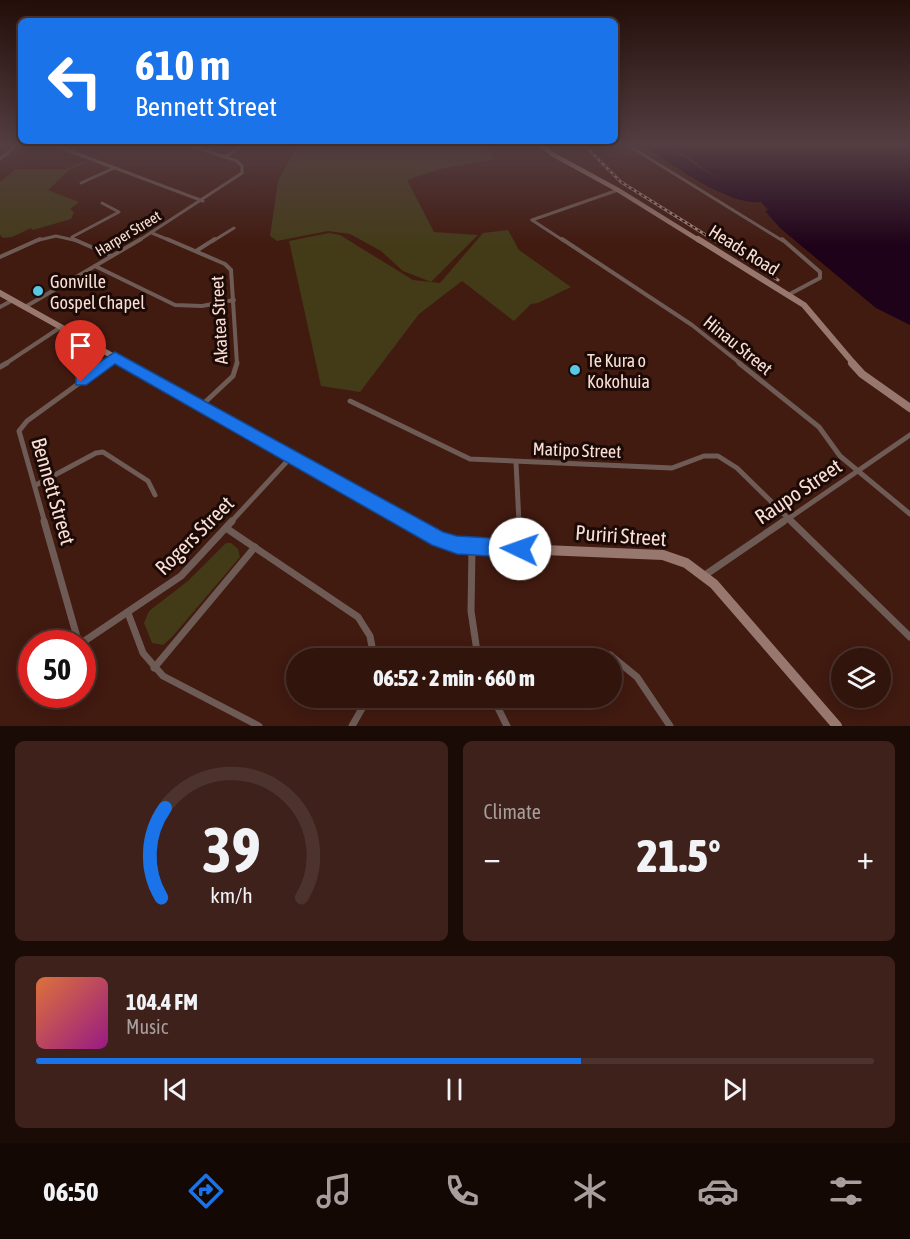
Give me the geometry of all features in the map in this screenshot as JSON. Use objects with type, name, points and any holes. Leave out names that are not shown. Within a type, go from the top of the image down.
[{"type":"main road","name":"Heads Road","points":[[595,178],[788,295],[812,312],[862,374],[910,408]]},
{"type":"main road","name":"Puriri Street","points":[[0,292],[439,539],[472,547],[663,555],[686,563],[705,575],[837,726]]},
{"type":"street","points":[[81,183],[92,178]]},
{"type":"street","points":[[141,178],[203,201]]},
{"type":"street","name":"Harper Street","points":[[25,307],[152,233],[235,178]]},
{"type":"street","points":[[679,178],[770,230],[820,272],[820,278],[788,295]]},
{"type":"street","name":"Hinau Street","points":[[618,190],[532,220],[692,325],[819,427],[837,453],[910,514]]},
{"type":"street","points":[[72,237],[119,212],[102,204]]},
{"type":"street","points":[[196,251],[234,228]]},
{"type":"street","name":"Akatea Street","points":[[152,233],[230,267],[234,300],[236,372],[201,406]]},
{"type":"street","points":[[0,257],[46,236],[61,234],[112,256]]},
{"type":"street","points":[[95,267],[176,305],[202,306],[234,300]]},
{"type":"street","points":[[0,307],[13,300]]},
{"type":"street","points":[[0,368],[61,327]]},
{"type":"street","name":"Bennett Street","points":[[76,630],[20,428],[115,357]]},
{"type":"street","name":"Matipo Street","points":[[350,402],[470,459],[672,468],[703,455],[718,454],[737,468],[788,518]]},
{"type":"street","name":"Raupo Street","points":[[705,575],[910,435]]},
{"type":"street","points":[[36,485],[96,453],[103,452],[148,481],[155,495]]},
{"type":"street","name":"Rogers Street","points":[[96,634],[181,576],[291,457]]},
{"type":"street","points":[[516,462],[520,549]]},
{"type":"street","points":[[788,518],[910,637]]},
{"type":"street","points":[[226,528],[358,617],[370,636],[372,648]]},
{"type":"street","points":[[472,547],[471,611],[477,648]]},
{"type":"street","points":[[154,668],[255,548]]},
{"type":"street","points":[[128,613],[143,653],[154,668],[172,681],[259,726]]},
{"type":"street","points":[[622,661],[634,674],[669,726]]},
{"type":"street","points":[[352,726],[362,708]]},
{"type":"street","points":[[498,708],[507,726]]},
{"type":"shaded area","points":[[5,178],[61,178],[48,190],[79,202],[70,209],[74,212],[71,219],[33,230],[31,228],[12,237],[3,238],[0,235],[0,182]]},
{"type":"shaded area","points":[[280,178],[413,178],[407,180],[434,232],[478,235],[431,282],[403,271],[381,251],[350,234],[328,231],[277,241],[270,236]]},
{"type":"shaded area","points":[[693,178],[717,178],[723,182],[717,178],[910,178],[910,325],[876,308],[780,228],[765,211],[768,210],[761,202],[733,197]]},
{"type":"shaded area","points":[[508,230],[519,250],[571,287],[538,303],[531,304],[514,321],[462,281],[419,314],[360,392],[321,386],[289,241],[329,233],[340,235],[413,280],[440,283],[483,233]]},
{"type":"shaded area","points":[[226,543],[231,543],[238,549],[240,557],[172,637],[163,645],[152,643],[144,623],[149,611],[188,581]]},
{"type":"railway","points":[[617,178],[778,280]]},
{"type":"place","name":"Gonville Gospel Chapel","points":[[38,291]]},
{"type":"place","name":"Te Kura o Kokohuia","points":[[575,370]]},
{"type":"route","points":[[81,382],[115,357],[439,539],[472,547],[520,549]]}]
